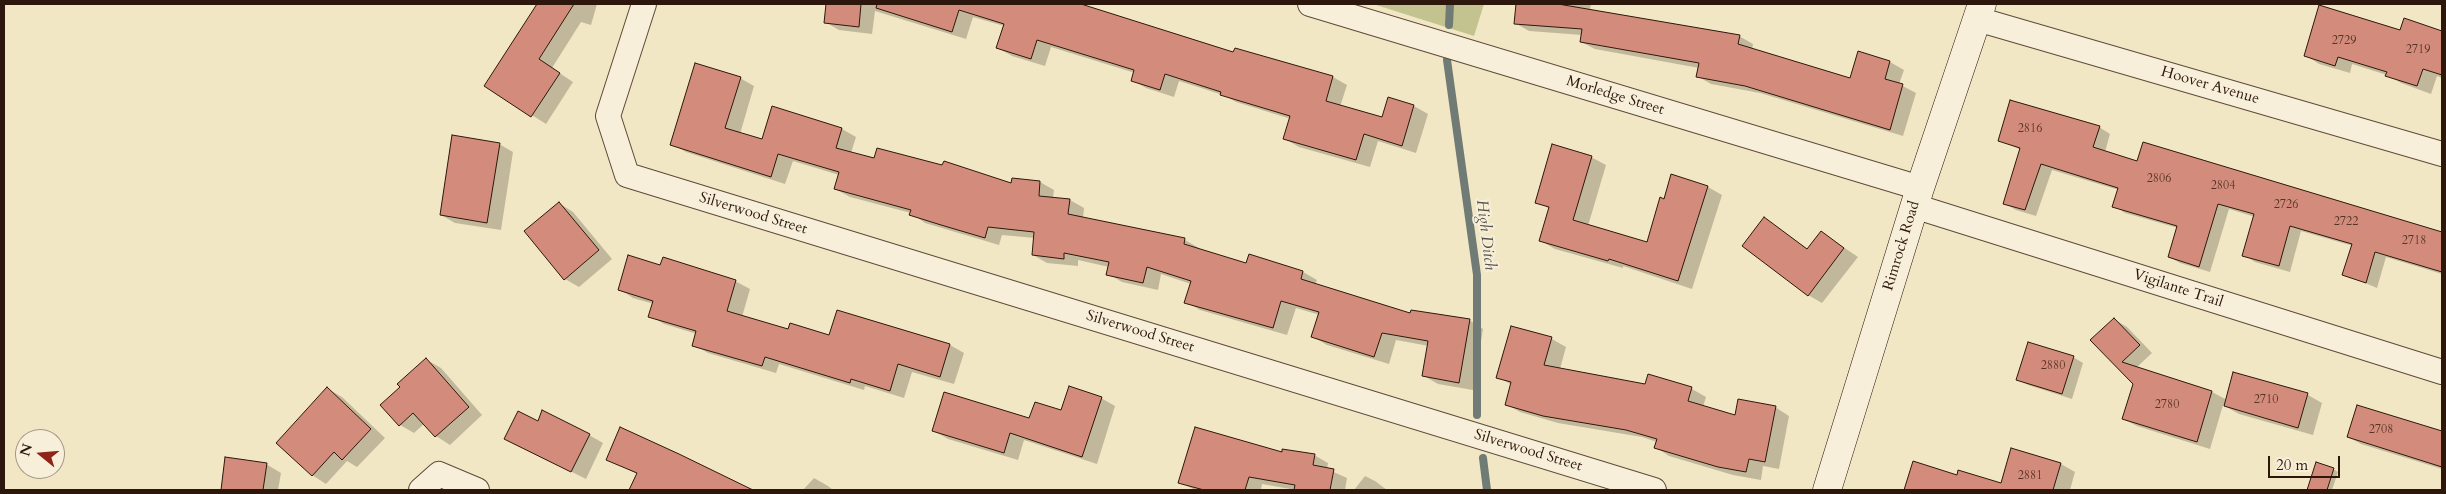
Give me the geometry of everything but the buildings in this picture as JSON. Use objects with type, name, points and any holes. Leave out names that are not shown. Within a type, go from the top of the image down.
[{"type":"main road","name":"Rimrock Road","points":[[1827,490],[1917,197],[1980,11]]},
{"type":"street","name":"Silverwood Street","points":[[644,4],[608,116],[627,175],[1654,490]]},
{"type":"street","name":"Morledge Street","points":[[1310,4],[1917,197]]},
{"type":"street","name":"Hoover Avenue","points":[[1980,11],[2442,154]]},
{"type":"street","name":"Vigilante Trail","points":[[1917,197],[2442,372]]},
{"type":"street","points":[[421,490],[439,474],[477,490]]},
{"type":"green space","points":[[1373,4],[1484,4],[1474,36]]},
{"type":"waterway","name":"High Ditch","points":[[1449,25],[1450,4]]},
{"type":"waterway","name":"High Ditch","points":[[1447,60],[1477,275],[1477,415]]},
{"type":"waterway","name":"High Ditch","points":[[1483,458],[1487,490]]}]
